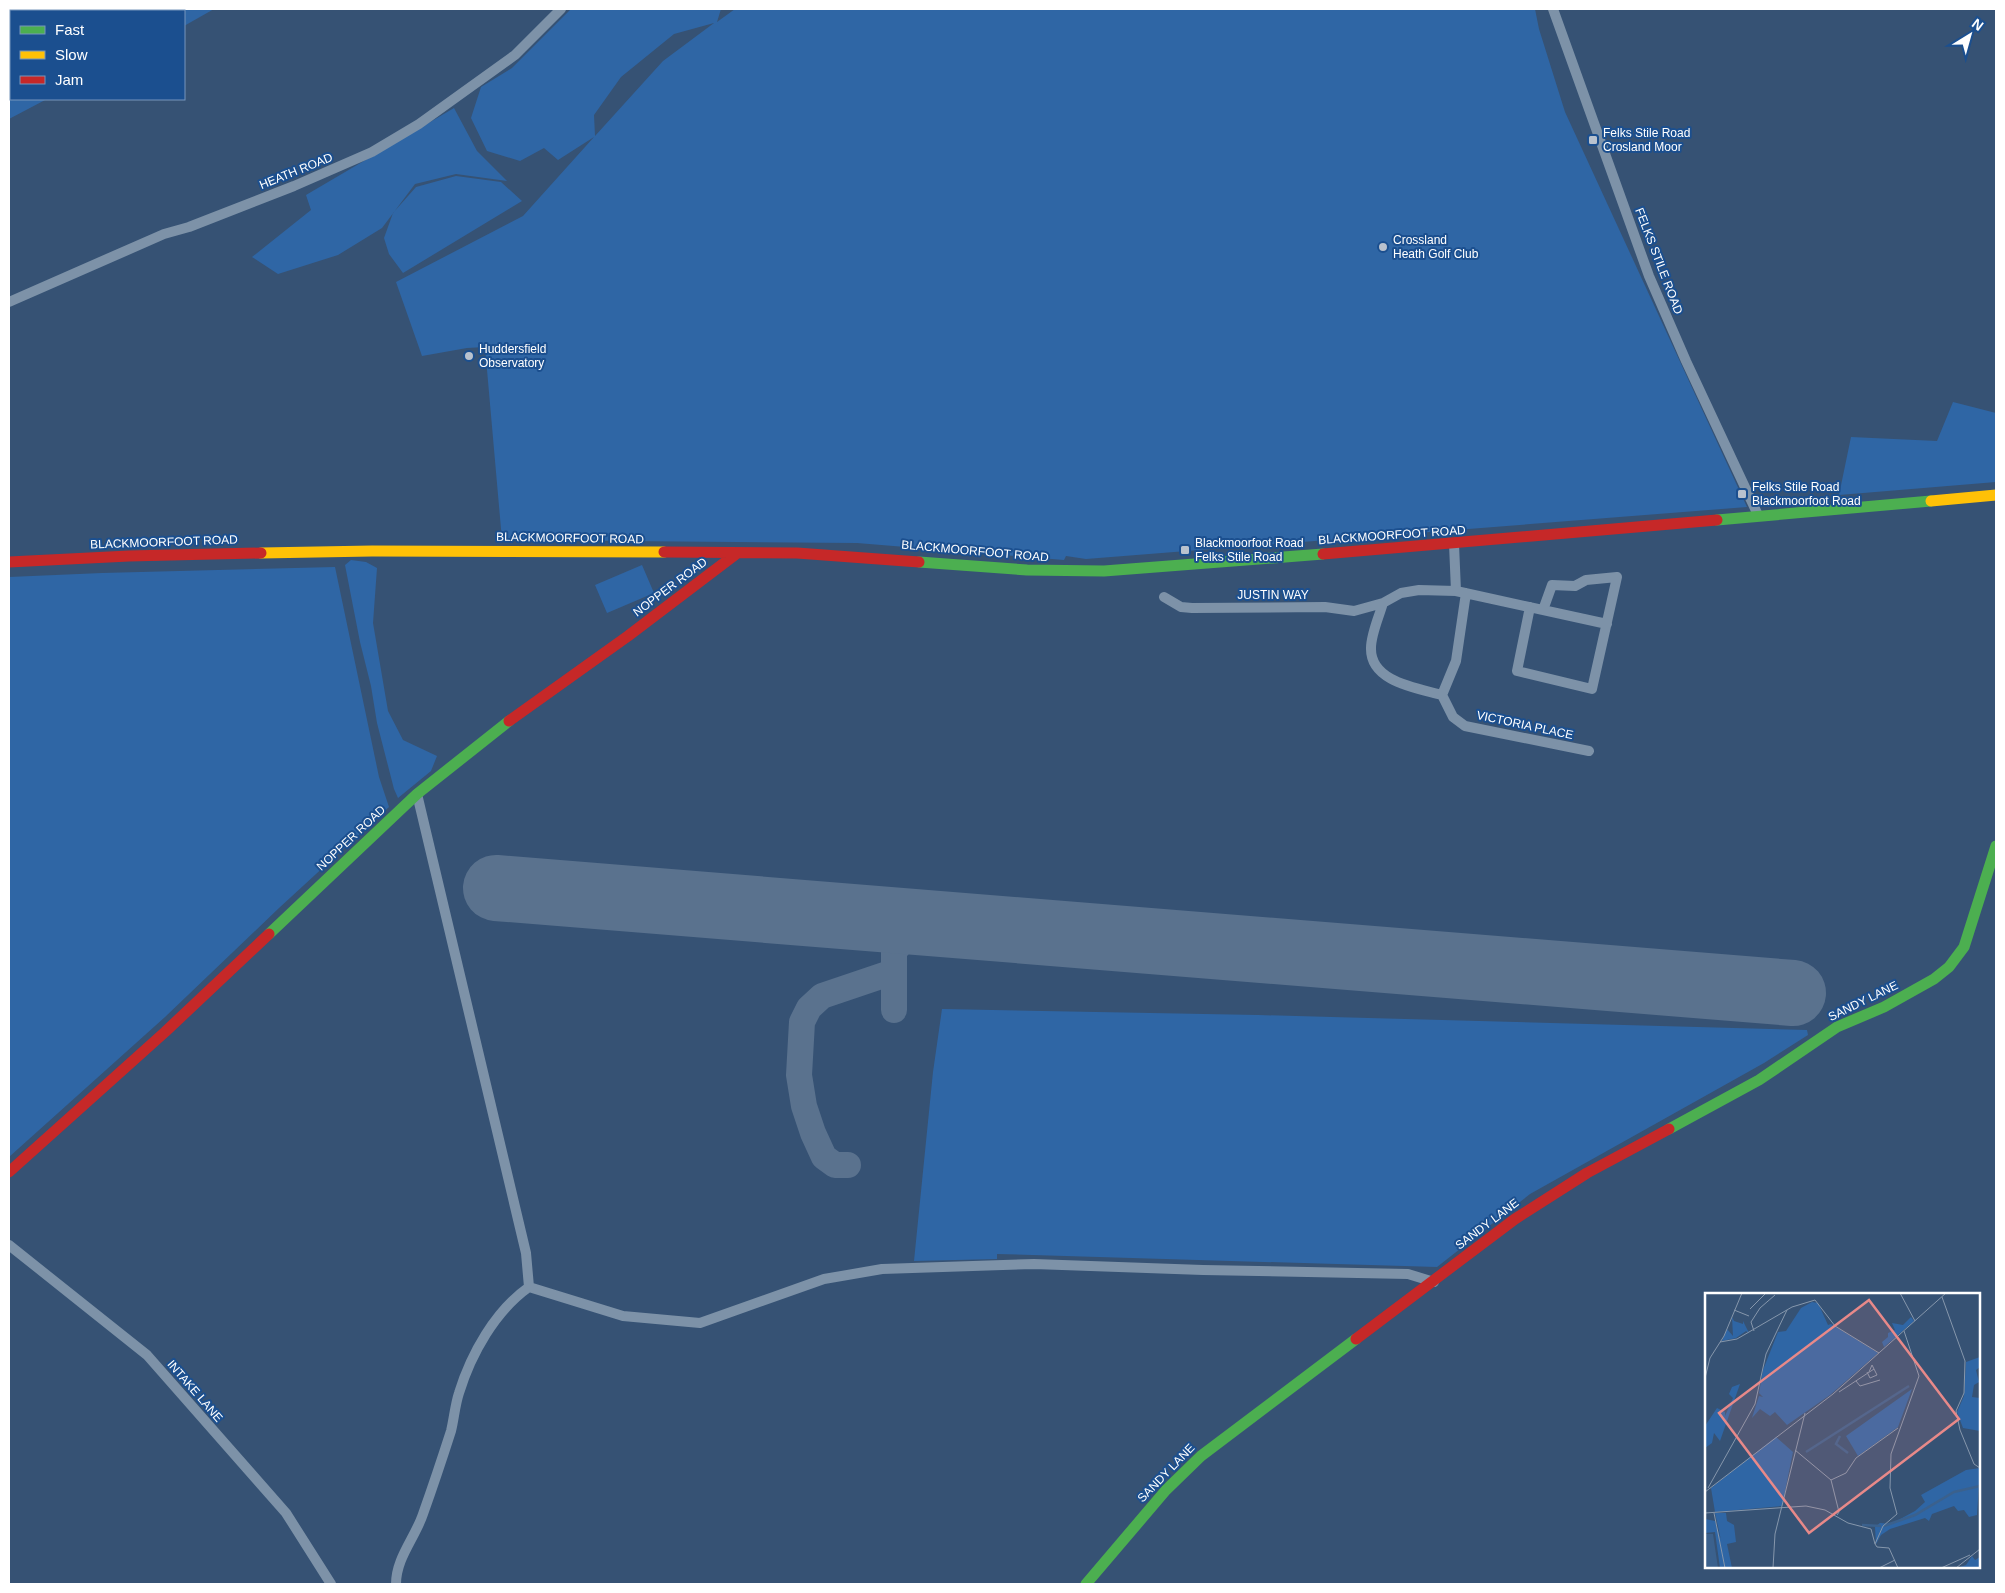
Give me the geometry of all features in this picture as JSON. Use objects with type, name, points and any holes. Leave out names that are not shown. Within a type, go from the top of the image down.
[{"type":"street","name":"HEATH ROAD","points":[[9,302],[164,234],[189,227],[294,186],[372,152],[419,124],[515,55],[561,9]]},
{"type":"street","name":"FELKS STILE ROAD","points":[[1553,9],[1649,276],[1686,361],[1758,514]]},
{"type":"street","name":"BLACKMOORFOOT ROAD","points":[[9,562],[129,556],[372,551],[736,554],[848,555],[1032,571],[1086,571],[1454,544],[1758,514],[1996,495]]},
{"type":"street","points":[[1454,544],[1461,592],[1456,661],[1442,695],[1399,683],[1383,674],[1372,661],[1371,647],[1383,603],[1401,593],[1420,590],[1461,592],[1607,624]]},
{"type":"street","name":"NOPPER ROAD","points":[[9,1172],[165,1032],[417,794],[526,707],[628,636],[736,554]]},
{"type":"street","points":[[1530,607],[1517,671],[1592,689],[1617,577],[1586,580],[1575,586],[1552,585],[1543,610]]},
{"type":"street","name":"JUSTIN WAY","points":[[1164,597],[1181,606],[1192,608],[1325,607],[1354,611],[1383,603]]},
{"type":"street","name":"VICTORIA PLACE","points":[[1442,695],[1453,717],[1465,726],[1589,752]]},
{"type":"street","points":[[417,794],[526,1253],[529,1287]]},
{"type":"street","name":"SANDY LANE","points":[[1086,1584],[1166,1490],[1201,1456],[1515,1219],[1587,1174],[1759,1080],[1836,1027],[1884,1007],[1934,978],[1949,967],[1964,947],[1996,846]]},
{"type":"street","name":"INTAKE LANE","points":[[9,1245],[147,1356],[286,1513],[331,1584]]},
{"type":"street","points":[[396,1584],[399,1562],[422,1517],[451,1428],[459,1394],[479,1345],[498,1317],[518,1294],[529,1287],[623,1316],[700,1322],[824,1279],[882,1269],[1034,1264],[1408,1274],[1434,1282]]},
{"type":"shaded area","points":[[9,9],[62,9],[10,10],[9,63]]},
{"type":"shaded area","points":[[214,9],[185,25],[185,10],[136,10]]},
{"type":"shaded area","points":[[571,9],[721,9],[717,22],[735,9],[1535,9],[1539,29],[1565,112],[1747,507],[1086,559],[1066,556],[1064,560],[857,543],[502,540],[485,347],[467,348],[422,356],[396,282],[523,216],[594,137],[558,160],[544,148],[520,161],[487,151],[471,118],[481,87],[512,68]],"holes":[[[714,23],[663,61],[595,136],[594,115],[621,77],[674,34]]]},
{"type":"shaded area","points":[[9,71],[10,100],[45,100],[9,119]]},
{"type":"shaded area","points":[[454,108],[477,151],[507,181],[456,174],[415,184],[382,228],[338,255],[278,274],[252,257],[311,210],[306,195]]},
{"type":"shaded area","points":[[456,176],[501,182],[522,201],[403,273],[389,254],[384,238],[393,213],[416,187]]},
{"type":"shaded area","points":[[1953,402],[1996,413],[1996,482],[1839,495],[1851,437],[1937,441]]},
{"type":"shaded area","points":[[351,560],[366,562],[377,568],[373,623],[388,711],[403,740],[437,756],[431,771],[398,798],[377,723],[371,686],[360,642],[345,565]]},
{"type":"shaded area","points":[[642,565],[654,593],[607,613],[595,585]]},
{"type":"shaded area","points":[[335,567],[379,777],[389,807],[279,908],[165,1017],[9,1157],[9,577]]},
{"type":"shaded area","points":[[942,1009],[1258,1015],[1807,1030],[1808,1035],[1764,1063],[1530,1194],[1437,1267],[997,1254],[997,1259],[914,1261],[933,1072]]},
{"type":"taxiway","points":[[894,1010],[894,951],[904,940],[945,925]]},
{"type":"taxiway","points":[[848,1165],[835,1165],[824,1157],[804,1106],[799,1075],[802,1022],[809,1008],[822,996],[893,972]]},
{"type":"runway","points":[[496,888],[1793,993]]},
{"type":"traffic: fast","points":[[1717,520],[1931,501]]},
{"type":"traffic: fast","points":[[919,562],[1027,570],[1104,571],[1323,554]]},
{"type":"traffic: fast","points":[[269,934],[417,794],[509,721]]},
{"type":"traffic: fast","points":[[1669,1129],[1759,1080],[1837,1027],[1884,1007],[1934,979],[1949,967],[1964,947],[1996,846]]},
{"type":"traffic: fast","points":[[1086,1584],[1166,1490],[1201,1456],[1356,1339]]},
{"type":"traffic: slow","points":[[1931,501],[1996,495]]},
{"type":"traffic: slow","points":[[261,553],[372,551],[664,552]]},
{"type":"traffic: jam","points":[[1323,554],[1717,520]]},
{"type":"traffic: jam","points":[[664,552],[797,553],[919,562]]},
{"type":"traffic: jam","points":[[9,562],[129,556],[261,553]]},
{"type":"traffic: jam","points":[[509,721],[628,636],[736,554]]},
{"type":"traffic: jam","points":[[9,1172],[165,1032],[269,934]]},
{"type":"traffic: jam","points":[[1356,1339],[1515,1219],[1587,1173],[1669,1129]]},
{"type":"place","name":"Felks Stile Road Crosland Moor","points":[[1593,140]]},
{"type":"place","name":"Crossland Heath Golf Club","points":[[1383,247]]},
{"type":"place","name":"Huddersfield Observatory","points":[[469,356]]},
{"type":"place","name":"Felks Stile Road Blackmoorfoot Road","points":[[1742,494]]},
{"type":"place","name":"Blackmoorfoot Road Felks Stile Road","points":[[1185,550]]}]
